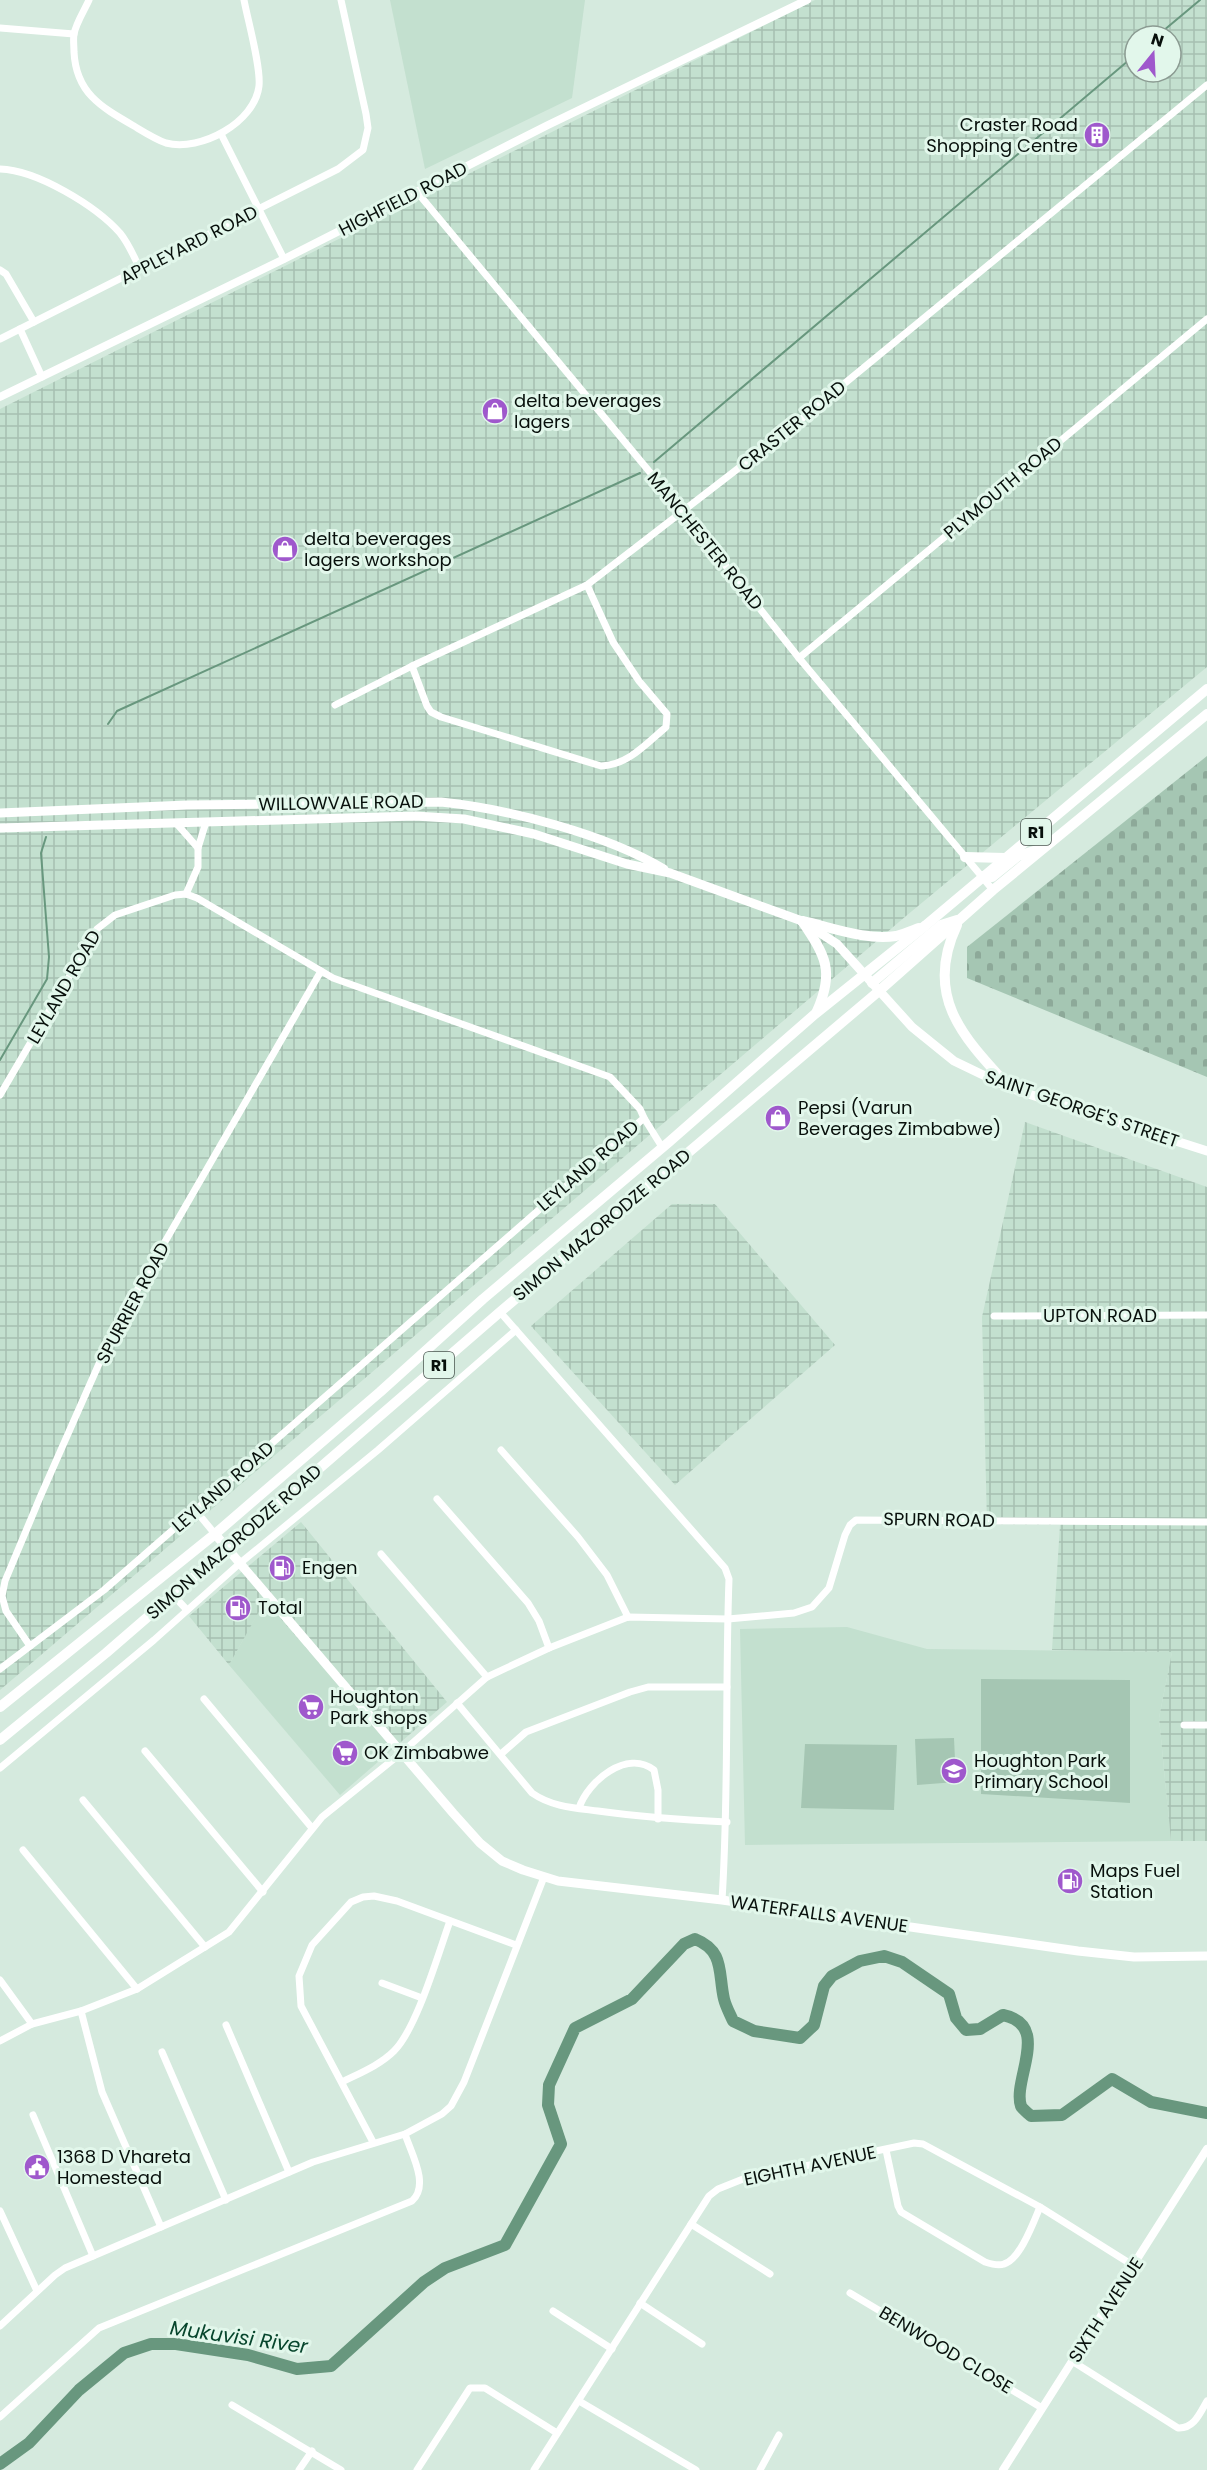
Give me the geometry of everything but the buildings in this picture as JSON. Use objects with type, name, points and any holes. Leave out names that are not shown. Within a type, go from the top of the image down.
[{"type":"highway","name":"SIMON MAZORODZE ROAD","points":[[0,1740],[227,1549],[500,1312],[872,983],[926,925],[982,876],[1207,689]]},
{"type":"highway","name":"SIMON MAZORODZE ROAD","points":[[0,1707],[215,1534],[380,1392],[492,1291],[815,1014],[872,983],[960,920],[1043,848],[1207,714]]},
{"type":"highway","points":[[982,876],[992,878],[1018,856],[1043,848]]},
{"type":"highway","points":[[965,857],[1005,858]]},
{"type":"highway","points":[[960,920],[946,955],[944,971],[947,997],[960,1030],[971,1046],[1010,1088]]},
{"type":"highway","points":[[802,921],[869,936],[885,937],[897,936],[926,925]]},
{"type":"highway","points":[[802,921],[819,947],[827,970],[825,992],[815,1014]]},
{"type":"main road","name":"WILLOWVALE ROAD","points":[[0,813],[199,805],[441,802],[468,805],[538,820],[630,851],[670,873]]},
{"type":"main road","name":"WILLOWVALE ROAD","points":[[0,828],[361,816],[464,819],[534,834],[627,864],[670,873],[802,921],[837,944],[872,983]]},
{"type":"main road","name":"SAINT GEORGE'S STREET","points":[[872,983],[917,1032],[937,1049],[964,1066],[1010,1088],[1207,1151]]},
{"type":"main road","name":"WATERFALLS AVENUE","points":[[215,1534],[453,1814],[490,1852],[513,1866],[544,1877],[577,1884],[722,1900],[1096,1953],[1134,1957],[1207,1956]]},
{"type":"street","points":[[89,0],[74,34],[77,76],[91,96],[115,115],[152,137],[172,144],[222,134],[250,110],[259,86],[244,0]]},
{"type":"street","name":"APPLEYARD ROAD","points":[[0,339],[260,210],[345,165],[363,150],[367,139],[366,114],[341,0]]},
{"type":"street","name":"HIGHFIELD ROAD","points":[[0,398],[284,259],[548,125],[807,0]]},
{"type":"street","points":[[0,28],[74,34]]},
{"type":"street","name":"CRASTER ROAD","points":[[335,705],[412,666],[587,585],[788,430],[1207,85]]},
{"type":"street","points":[[222,134],[284,259]]},
{"type":"street","points":[[0,169],[34,176],[49,183],[102,217],[126,242],[141,269]]},
{"type":"street","name":"MANCHESTER ROAD","points":[[417,192],[683,512],[799,658],[993,890]]},
{"type":"street","points":[[0,270],[6,274],[34,322]]},
{"type":"street","name":"PLYMOUTH ROAD","points":[[799,658],[1207,319]]},
{"type":"street","points":[[20,329],[42,377]]},
{"type":"street","points":[[412,666],[427,706],[441,717],[601,766],[614,765],[627,760],[666,727],[667,714],[639,681],[613,642],[587,585]]},
{"type":"street","points":[[176,822],[198,848]]},
{"type":"street","points":[[186,894],[198,867],[198,848],[206,822]]},
{"type":"street","name":"LEYLAND ROAD","points":[[0,1095],[97,928],[114,915],[175,895],[186,894],[321,971],[351,985],[610,1077],[640,1109],[644,1118],[104,1590],[0,1669]]},
{"type":"street","name":"SPURRIER ROAD","points":[[30,1646],[6,1611],[2,1596],[5,1581],[41,1495],[113,1332],[321,971]]},
{"type":"street","points":[[644,1118],[662,1147]]},
{"type":"street","points":[[500,1312],[719,1559],[729,1579],[727,1822],[722,1900]]},
{"type":"street","name":"UPTON ROAD","points":[[993,1316],[1207,1315]]},
{"type":"street","points":[[0,1768],[239,1564],[378,1450],[516,1330]]},
{"type":"street","points":[[501,1450],[578,1537],[607,1575],[628,1617]]},
{"type":"street","points":[[437,1499],[528,1603],[539,1621],[549,1648]]},
{"type":"street","points":[[196,1511],[215,1534]]},
{"type":"street","name":"SPURN ROAD","points":[[728,1619],[794,1613],[812,1606],[829,1588],[845,1534],[849,1525],[856,1520],[1207,1522]]},
{"type":"street","points":[[381,1554],[487,1677]]},
{"type":"street","points":[[173,1595],[187,1610]]},
{"type":"street","points":[[0,2041],[32,2024],[81,2011],[136,1989],[205,1947],[237,1924],[322,1817],[400,1754],[487,1677],[549,1648],[628,1617],[728,1619]]},
{"type":"street","points":[[501,1754],[526,1732],[630,1692],[648,1687],[727,1687]]},
{"type":"street","points":[[204,1699],[312,1827]]},
{"type":"street","points":[[457,1703],[532,1794],[543,1801],[658,1819],[727,1822]]},
{"type":"street","points":[[1184,1725],[1207,1725]]},
{"type":"street","points":[[145,1751],[262,1892]]},
{"type":"street","points":[[579,1808],[583,1796],[600,1779],[624,1764],[640,1762],[654,1770],[658,1790],[658,1819]]},
{"type":"street","points":[[83,1800],[205,1947]]},
{"type":"street","points":[[23,1850],[136,1989]]},
{"type":"street","points":[[0,2326],[55,2275],[93,2256],[323,2158],[405,2134],[442,2114],[458,2094],[544,1877]]},
{"type":"street","points":[[373,2142],[301,2006],[299,1976],[312,1945],[351,1902],[363,1898],[385,1897],[516,1945]]},
{"type":"street","points":[[342,2082],[383,2061],[393,2053],[407,2032],[422,1998],[450,1921]]},
{"type":"street","points":[[0,1980],[32,2024]]},
{"type":"street","points":[[382,1983],[422,1998]]},
{"type":"street","points":[[81,2011],[102,2092],[161,2227]]},
{"type":"street","points":[[226,2025],[289,2172]]},
{"type":"street","points":[[162,2052],[226,2200]]},
{"type":"street","points":[[33,2115],[93,2256]]},
{"type":"street","points":[[0,2417],[99,2328],[412,2201],[419,2192],[420,2181],[405,2134]]},
{"type":"street","name":"EIGHTH AVENUE","points":[[534,2470],[709,2196],[718,2189],[742,2179],[914,2143],[927,2145],[1040,2207],[1134,2266]]},
{"type":"street","name":"SIXTH AVENUE","points":[[1004,2470],[1207,2149]]},
{"type":"street","points":[[886,2150],[901,2212],[985,2262],[998,2265],[1010,2261],[1028,2236],[1040,2207]]},
{"type":"street","points":[[0,2211],[37,2291]]},
{"type":"street","points":[[691,2224],[770,2274]]},
{"type":"street","name":"BENWOOD CLOSE","points":[[850,2293],[1042,2408]]},
{"type":"street","points":[[640,2303],[702,2344]]},
{"type":"street","points":[[553,2310],[612,2349]]},
{"type":"street","points":[[1072,2361],[1178,2428],[1193,2423],[1207,2401]]},
{"type":"street","points":[[417,2470],[470,2388],[485,2388],[557,2433]]},
{"type":"street","points":[[579,2402],[696,2470]]},
{"type":"street","points":[[232,2405],[341,2470]]},
{"type":"street","points":[[760,2470],[779,2435]]},
{"type":"street","points":[[299,2470],[312,2451]]},
{"type":"shaded area","points":[[390,0],[585,0],[572,98],[425,169]]},
{"type":"shaded area","points":[[815,0],[1207,0],[1207,667],[906,916],[0,1690],[0,409]]},
{"type":"shaded area","points":[[1025,1122],[1207,1187],[1207,1841],[1171,1841],[1159,1718],[1172,1652],[1052,1650],[1060,1525],[987,1524],[982,1317]]},
{"type":"shaded area","points":[[672,1204],[715,1204],[835,1345],[675,1485],[531,1326]]},
{"type":"shaded area","points":[[301,1522],[447,1702],[394,1748],[265,1601],[229,1665],[189,1616]]},
{"type":"shaded area","name":"Houghton Park shops","points":[[265,1600],[394,1748],[340,1795],[229,1665]]},
{"type":"shaded area","name":"Houghton Park Primary School","points":[[847,1627],[927,1649],[1172,1652],[1159,1718],[1171,1841],[745,1845],[740,1629]]},
{"type":"green space","points":[[1207,756],[1207,1077],[967,978],[967,947]]},
{"type":"green space","points":[[981,1679],[1130,1680],[1130,1803],[981,1794]]},
{"type":"green space","points":[[954,1738],[956,1782],[917,1785],[915,1739]]},
{"type":"green space","points":[[805,1744],[897,1745],[894,1810],[801,1808]]},
{"type":"waterway","points":[[1171,24],[1200,0]]},
{"type":"waterway","points":[[654,462],[1123,65]]},
{"type":"waterway","points":[[108,724],[117,711],[640,473]]},
{"type":"waterway","points":[[0,1060],[47,979],[49,957],[41,853],[46,837]]},
{"type":"waterway","name":"Mukuvisi River","points":[[0,2464],[29,2443],[79,2390],[124,2353],[151,2344],[176,2344],[248,2355],[297,2369],[331,2366],[424,2282],[445,2268],[505,2245],[561,2144],[548,2105],[549,2085],[575,2028],[632,1999],[684,1944],[695,1939],[705,1944],[716,1956],[724,1999],[733,2021],[754,2031],[800,2038],[814,2025],[824,1986],[832,1976],[860,1961],[884,1956],[902,1962],[949,1994],[956,2018],[966,2030],[980,2029],[1003,2015],[1017,2021],[1025,2030],[1028,2041],[1021,2082],[1021,2106],[1031,2116],[1062,2115],[1112,2079],[1151,2102],[1207,2113]]},
{"type":"place","name":"Craster Road Shopping Centre","points":[[1097,135]]},
{"type":"place","name":"delta beverages lagers","points":[[495,411]]},
{"type":"place","name":"delta beverages lagers workshop","points":[[285,549]]},
{"type":"place","name":"Pepsi (Varun Beverages Zimbabwe)","points":[[778,1118]]},
{"type":"place","name":"Engen","points":[[282,1568]]},
{"type":"place","name":"Total","points":[[238,1608]]},
{"type":"place","name":"Houghton Park shops","points":[[311,1707]]},
{"type":"place","name":"OK Zimbabwe","points":[[345,1753]]},
{"type":"place","name":"Houghton Park Primary School","points":[[954,1771]]},
{"type":"place","name":"Maps Fuel Station","points":[[1070,1881]]},
{"type":"place","name":"1368 D Vhareta Homestead","points":[[37,2167]]}]
